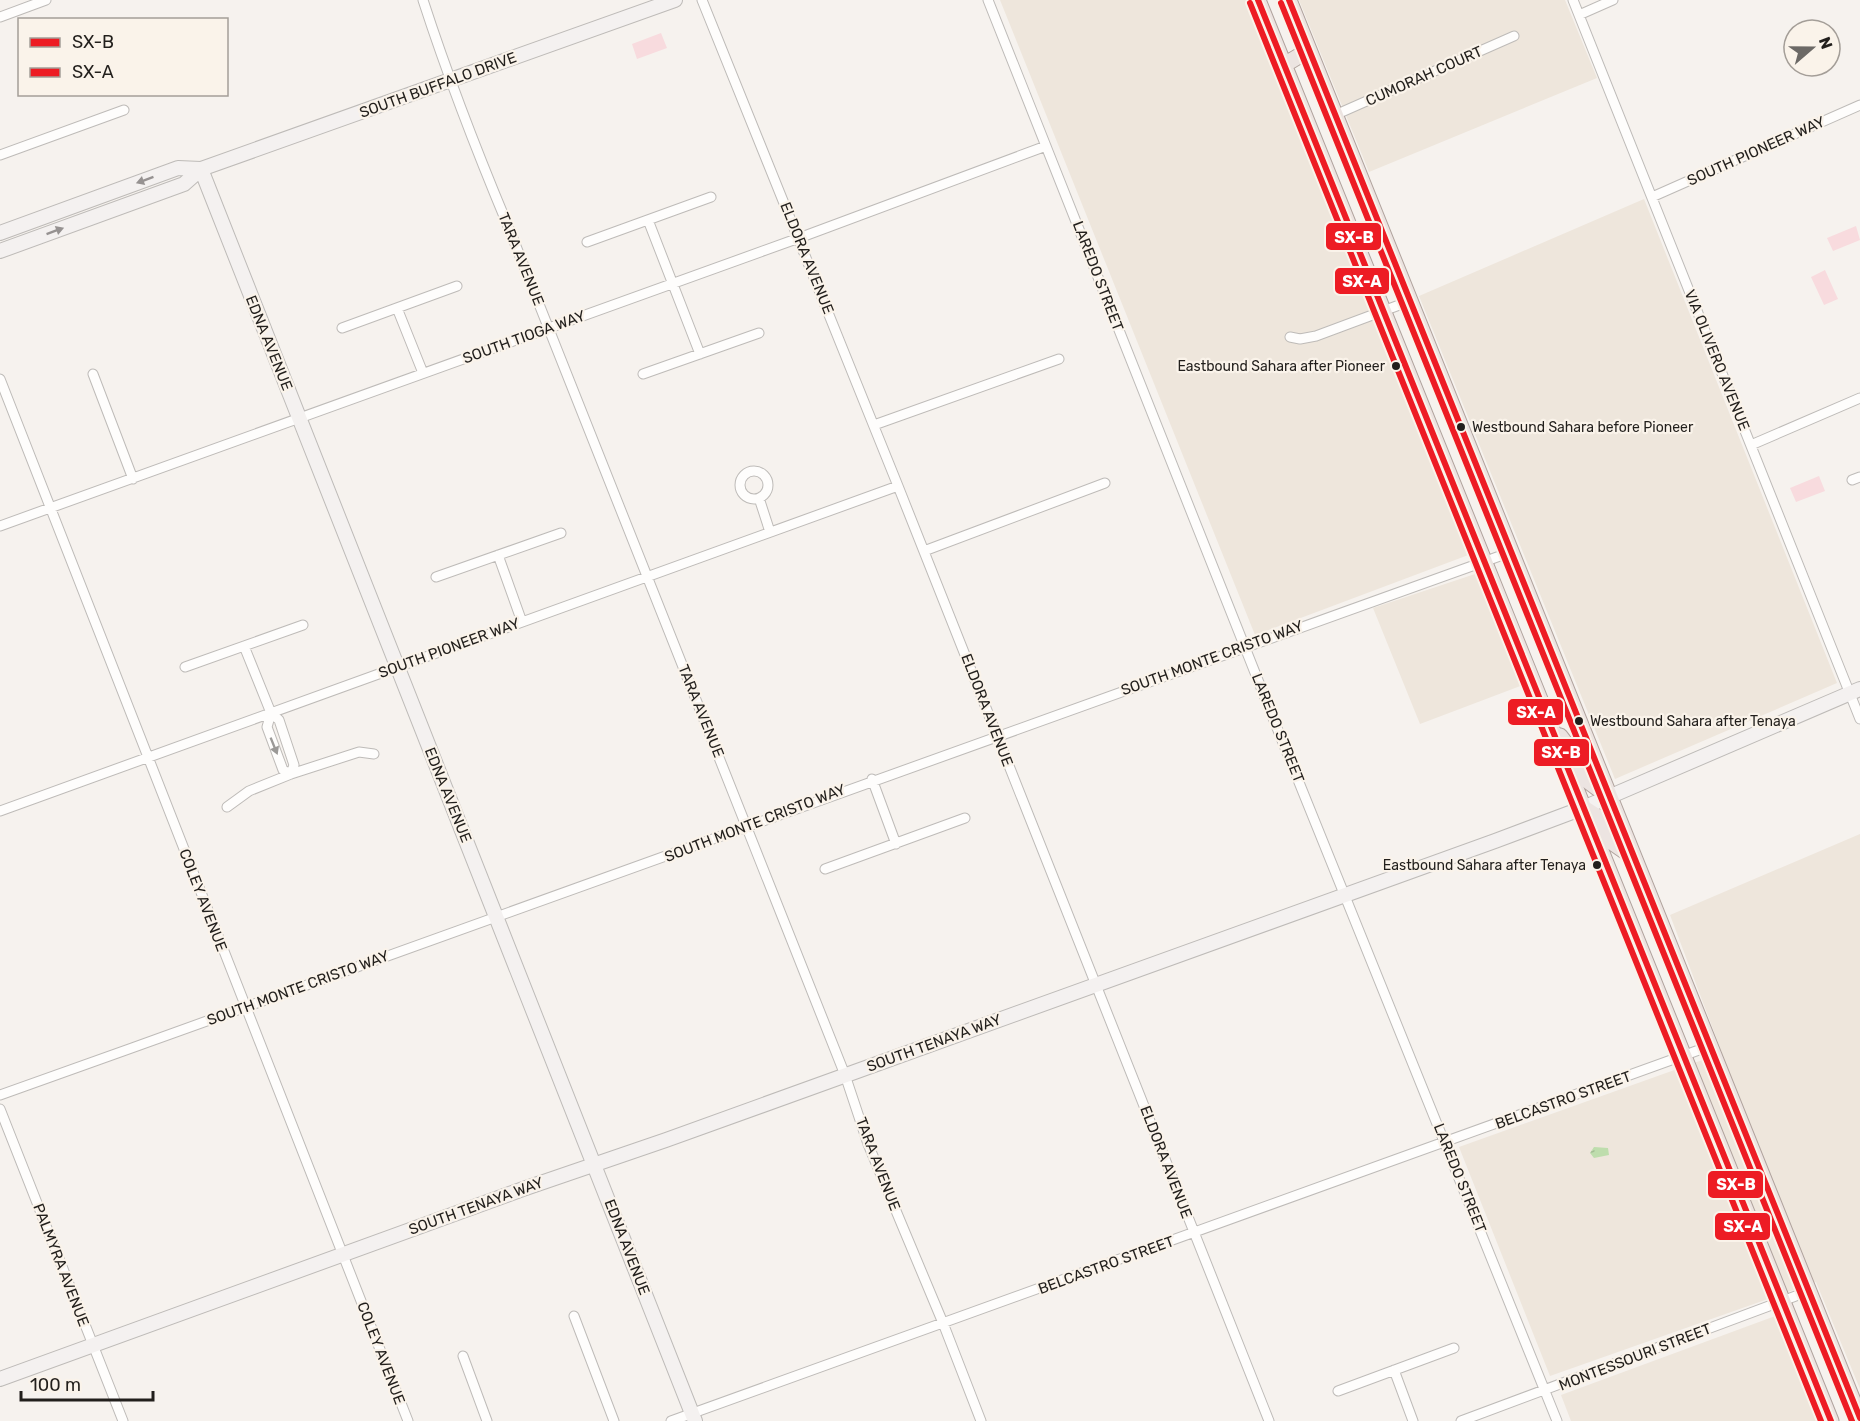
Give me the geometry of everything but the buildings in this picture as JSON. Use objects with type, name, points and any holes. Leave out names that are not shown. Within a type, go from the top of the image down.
[{"type":"main road","points":[[1258,0],[1831,1421]]},
{"type":"main road","points":[[1288,0],[1860,1418]]},
{"type":"main road","points":[[1284,65],[1309,50]]},
{"type":"main road","points":[[1549,722],[1579,761],[1589,782],[1609,797]]},
{"type":"main road","points":[[1583,808],[1604,821],[1613,843],[1634,857]]},
{"type":"street","points":[[0,17],[46,0]]},
{"type":"street","name":"TARA AVENUE","points":[[423,0],[450,81],[845,1075],[868,1144],[943,1323],[981,1421]]},
{"type":"street","name":"SOUTH BUFFALO DRIVE","points":[[0,233],[178,168],[201,169],[675,0]]},
{"type":"street","name":"ELDORA AVENUE","points":[[702,0],[924,550],[1269,1421]]},
{"type":"street","name":"LAREDO STREET","points":[[988,0],[1557,1421]]},
{"type":"street","name":"VIA OLIVERO AVENUE","points":[[1573,0],[1751,445],[1855,691],[1860,719]]},
{"type":"street","points":[[1579,15],[1613,0]]},
{"type":"street","name":"CUMORAH COURT","points":[[1335,116],[1514,36]]},
{"type":"street","name":"SOUTH PIONEER WAY","points":[[1652,197],[1860,105]]},
{"type":"street","points":[[0,153],[124,111]]},
{"type":"street","name":"SOUTH TIOGA WAY","points":[[0,526],[673,284],[1046,146]]},
{"type":"street","name":"SOUTH BUFFALO DRIVE","points":[[0,251],[184,184],[201,169]]},
{"type":"street","name":"EDNA AVENUE","points":[[201,169],[694,1417]]},
{"type":"street","points":[[587,242],[711,197]]},
{"type":"street","points":[[648,220],[700,354]]},
{"type":"street","points":[[342,328],[457,286]]},
{"type":"street","points":[[1290,338],[1311,338],[1410,301]]},
{"type":"street","points":[[397,308],[423,373]]},
{"type":"street","points":[[644,374],[759,333]]},
{"type":"street","points":[[874,425],[1059,359]]},
{"type":"street","points":[[93,374],[133,479]]},
{"type":"street","name":"COLEY AVENUE","points":[[0,379],[408,1421]]},
{"type":"street","points":[[1751,445],[1860,398]]},
{"type":"street","points":[[924,550],[1105,483]]},
{"type":"street","name":"SOUTH PIONEER WAY","points":[[0,811],[898,486]]},
{"type":"street","points":[[759,498],[770,532]]},
{"type":"street","points":[[436,577],[561,533]]},
{"type":"street","name":"SOUTH MONTE CRISTO WAY","points":[[0,1095],[872,779],[1510,552]]},
{"type":"street","points":[[498,555],[522,622]]},
{"type":"street","points":[[185,667],[303,625]]},
{"type":"street","points":[[244,646],[271,713],[267,727],[283,770],[291,774]]},
{"type":"street","name":"SOUTH TENAYA WAY","points":[[0,1379],[1583,808],[1855,691]]},
{"type":"street","points":[[227,807],[249,791],[291,774],[359,752],[374,754]]},
{"type":"street","points":[[872,779],[896,844]]},
{"type":"street","points":[[825,869],[965,818]]},
{"type":"street","name":"BELCASTRO STREET","points":[[671,1421],[694,1417],[943,1323],[1710,1046]]},
{"type":"street","name":"PALMYRA AVENUE","points":[[0,1109],[123,1421]]},
{"type":"street","name":"MONTESSOURI STREET","points":[[1461,1421],[1809,1291]]},
{"type":"street","points":[[574,1316],[614,1421]]},
{"type":"street","points":[[1338,1391],[1454,1348]]},
{"type":"street","points":[[463,1356],[487,1421]]},
{"type":"street","points":[[1394,1370],[1413,1421]]},
{"type":"shaded area","points":[[1000,0],[1248,0],[1471,554],[1255,635]]},
{"type":"shaded area","points":[[1299,0],[1565,0],[1597,78],[1369,172]]},
{"type":"shaded area","points":[[661,33],[667,48],[637,59],[632,44]]},
{"type":"shaded area","points":[[1644,199],[1837,683],[1615,779],[1419,296]]},
{"type":"shaded area","points":[[1856,226],[1860,240],[1833,251],[1827,238]]},
{"type":"shaded area","points":[[1825,270],[1838,299],[1824,305],[1811,277]]},
{"type":"shaded area","points":[[1819,476],[1825,491],[1796,502],[1790,488]]},
{"type":"shaded area","points":[[1478,573],[1523,685],[1420,724],[1373,608]]},
{"type":"shaded area","points":[[1860,834],[1860,1389],[1816,1282],[1550,1376],[1459,1147],[1722,1053],[1670,915]]},
{"type":"shaded area","points":[[1778,1315],[1820,1421],[1571,1421],[1561,1395]]},
{"type":"water","points":[[1594,1147],[1608,1148],[1609,1155],[1594,1158],[1590,1153]]},
{"type":"transit line","name":"SX-B","points":[[1258,0],[1831,1421]]},
{"type":"transit line","name":"SX-B","points":[[1289,0],[1860,1418]]},
{"type":"transit line","name":"SX-A","points":[[1250,3],[1821,1421]]},
{"type":"transit line","name":"SX-A","points":[[1281,3],[1852,1421]]},
{"type":"place","name":"Eastbound Sahara after Pioneer","points":[[1396,366]]},
{"type":"place","name":"Westbound Sahara before Pioneer","points":[[1461,427]]},
{"type":"place","name":"Westbound Sahara after Tenaya","points":[[1579,721]]},
{"type":"place","name":"Eastbound Sahara after Tenaya","points":[[1597,865]]}]
